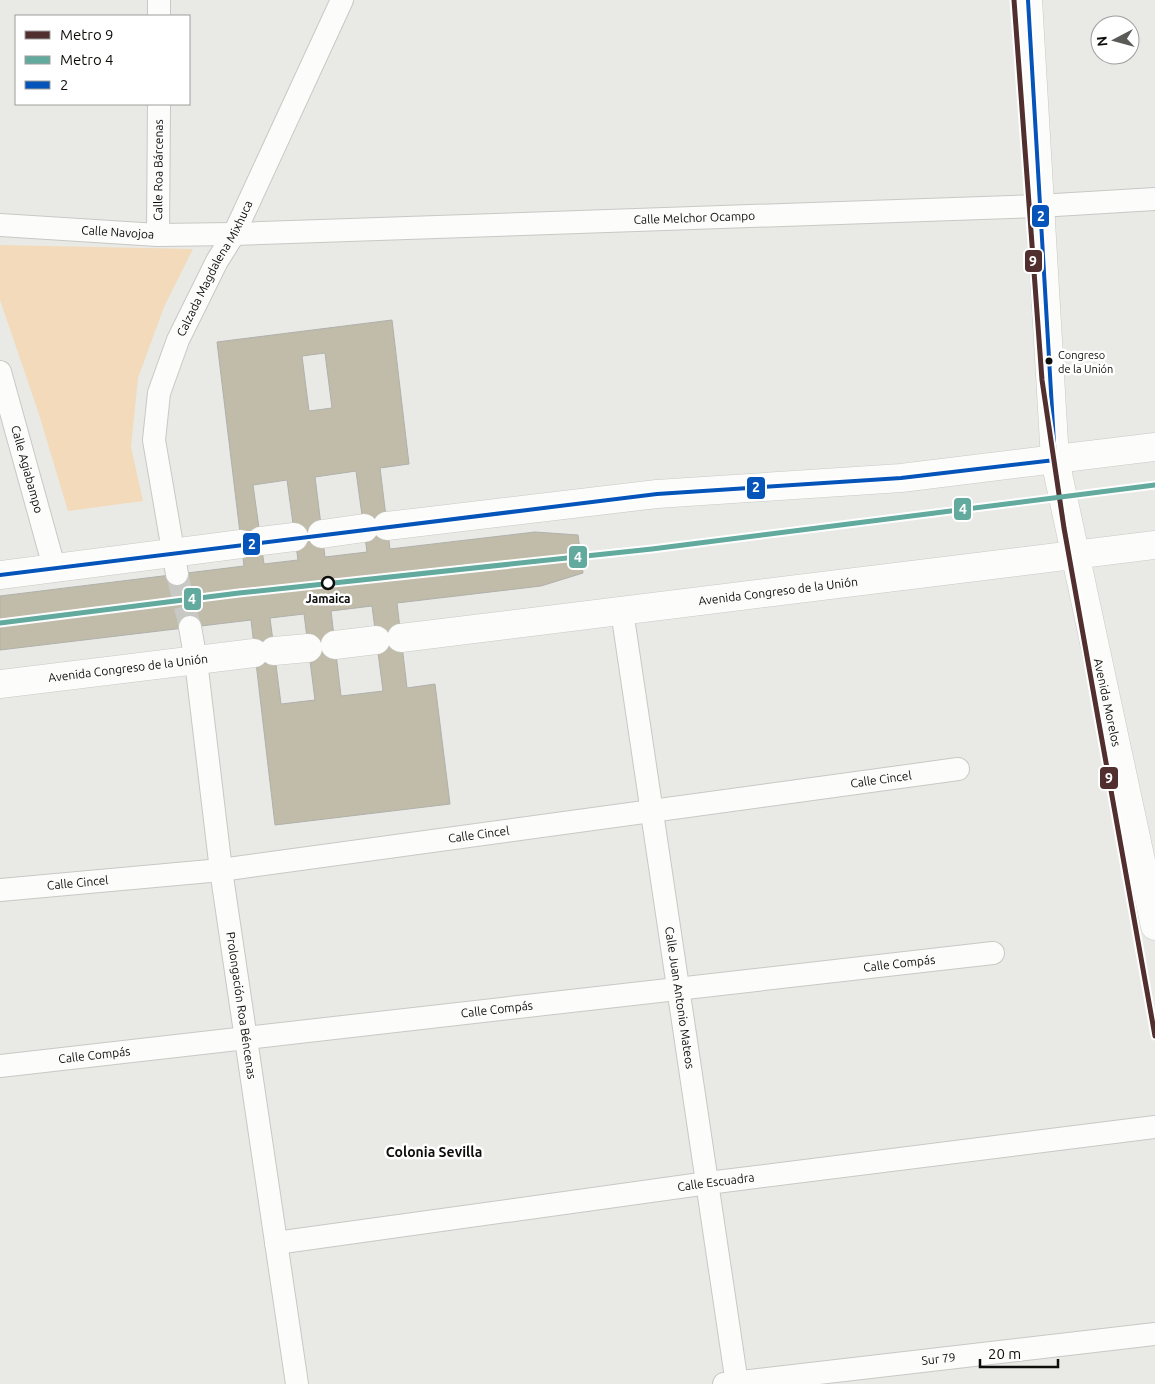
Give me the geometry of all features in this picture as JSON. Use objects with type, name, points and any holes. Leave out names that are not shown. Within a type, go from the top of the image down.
[{"type":"main road","name":"Avenida Morelos","points":[[1028,0],[1055,460],[1155,926]]},
{"type":"main road","points":[[322,534],[658,494],[901,478],[1155,447]]},
{"type":"main road","points":[[0,575],[54,567],[175,563],[251,543],[294,537]]},
{"type":"main road","name":"Avenida Congreso de la Unión","points":[[335,644],[622,611],[1155,545]]},
{"type":"main road","name":"Avenida Congreso de la Unión","points":[[0,684],[308,648]]},
{"type":"street","points":[[159,0],[159,15]]},
{"type":"street","name":"Calzada Magdalena Mixhuca","points":[[175,563],[154,440],[159,393],[178,340],[234,234],[342,0]]},
{"type":"street","name":"Calle Roa Bárcenas","points":[[158,235],[159,105]]},
{"type":"street","name":"Calle Melchor Ocampo","points":[[234,234],[1039,206],[1155,199]]},
{"type":"street","name":"Calle Navojoa","points":[[0,225],[158,235],[234,234]]},
{"type":"street","name":"Calle Agiabampo","points":[[2,382],[54,567]]},
{"type":"street","name":"Calle Juan Antonio Mateos","points":[[622,611],[708,1182],[733,1383]]},
{"type":"street","name":"Prolongación Roa Béncenas","points":[[190,627],[196,661],[221,870],[297,1384]]},
{"type":"street","name":"Calle Cincel","points":[[0,890],[221,870],[958,769]]},
{"type":"street","name":"Calle Compás","points":[[0,1066],[993,953]]},
{"type":"street","name":"Calle Escuadra","points":[[276,1242],[708,1182],[1155,1127]]},
{"type":"street","name":"Sur 79","points":[[733,1383],[1155,1334]]},
{"type":"shaded area","points":[[0,245],[193,249],[164,307],[138,378],[131,447],[143,501],[68,511],[38,411],[0,300]]},
{"type":"building","points":[[392,320],[409,464],[380,468],[390,549],[535,532],[578,535],[583,573],[541,586],[397,603],[407,688],[435,684],[450,804],[275,825],[251,620],[0,650],[0,596],[244,566],[217,342]],"holes":[[[325,353],[332,408],[309,411],[302,356]],[[356,471],[367,552],[325,557],[315,477]],[[287,480],[298,560],[264,564],[253,485]],[[372,606],[383,691],[341,696],[331,611]],[[304,614],[315,700],[281,704],[270,618]]]},
{"type":"tunnel","points":[[177,574],[190,627]]},
{"type":"metro line","name":"9","points":[[1014,0],[1042,380],[1064,528],[1155,1036]]},
{"type":"metro line","name":"4","points":[[0,623],[239,593],[652,549],[1155,485]]},
{"type":"transit line","name":"2","points":[[0,575],[657,494],[901,478],[1055,460],[1028,0]]},
{"type":"place","name":"Congreso de la Unión","points":[[1049,361]]},
{"type":"place","name":"Jamaica","points":[[328,583]]},
{"type":"district","name":"Colonia Sevilla","points":[[434,1152]]}]
